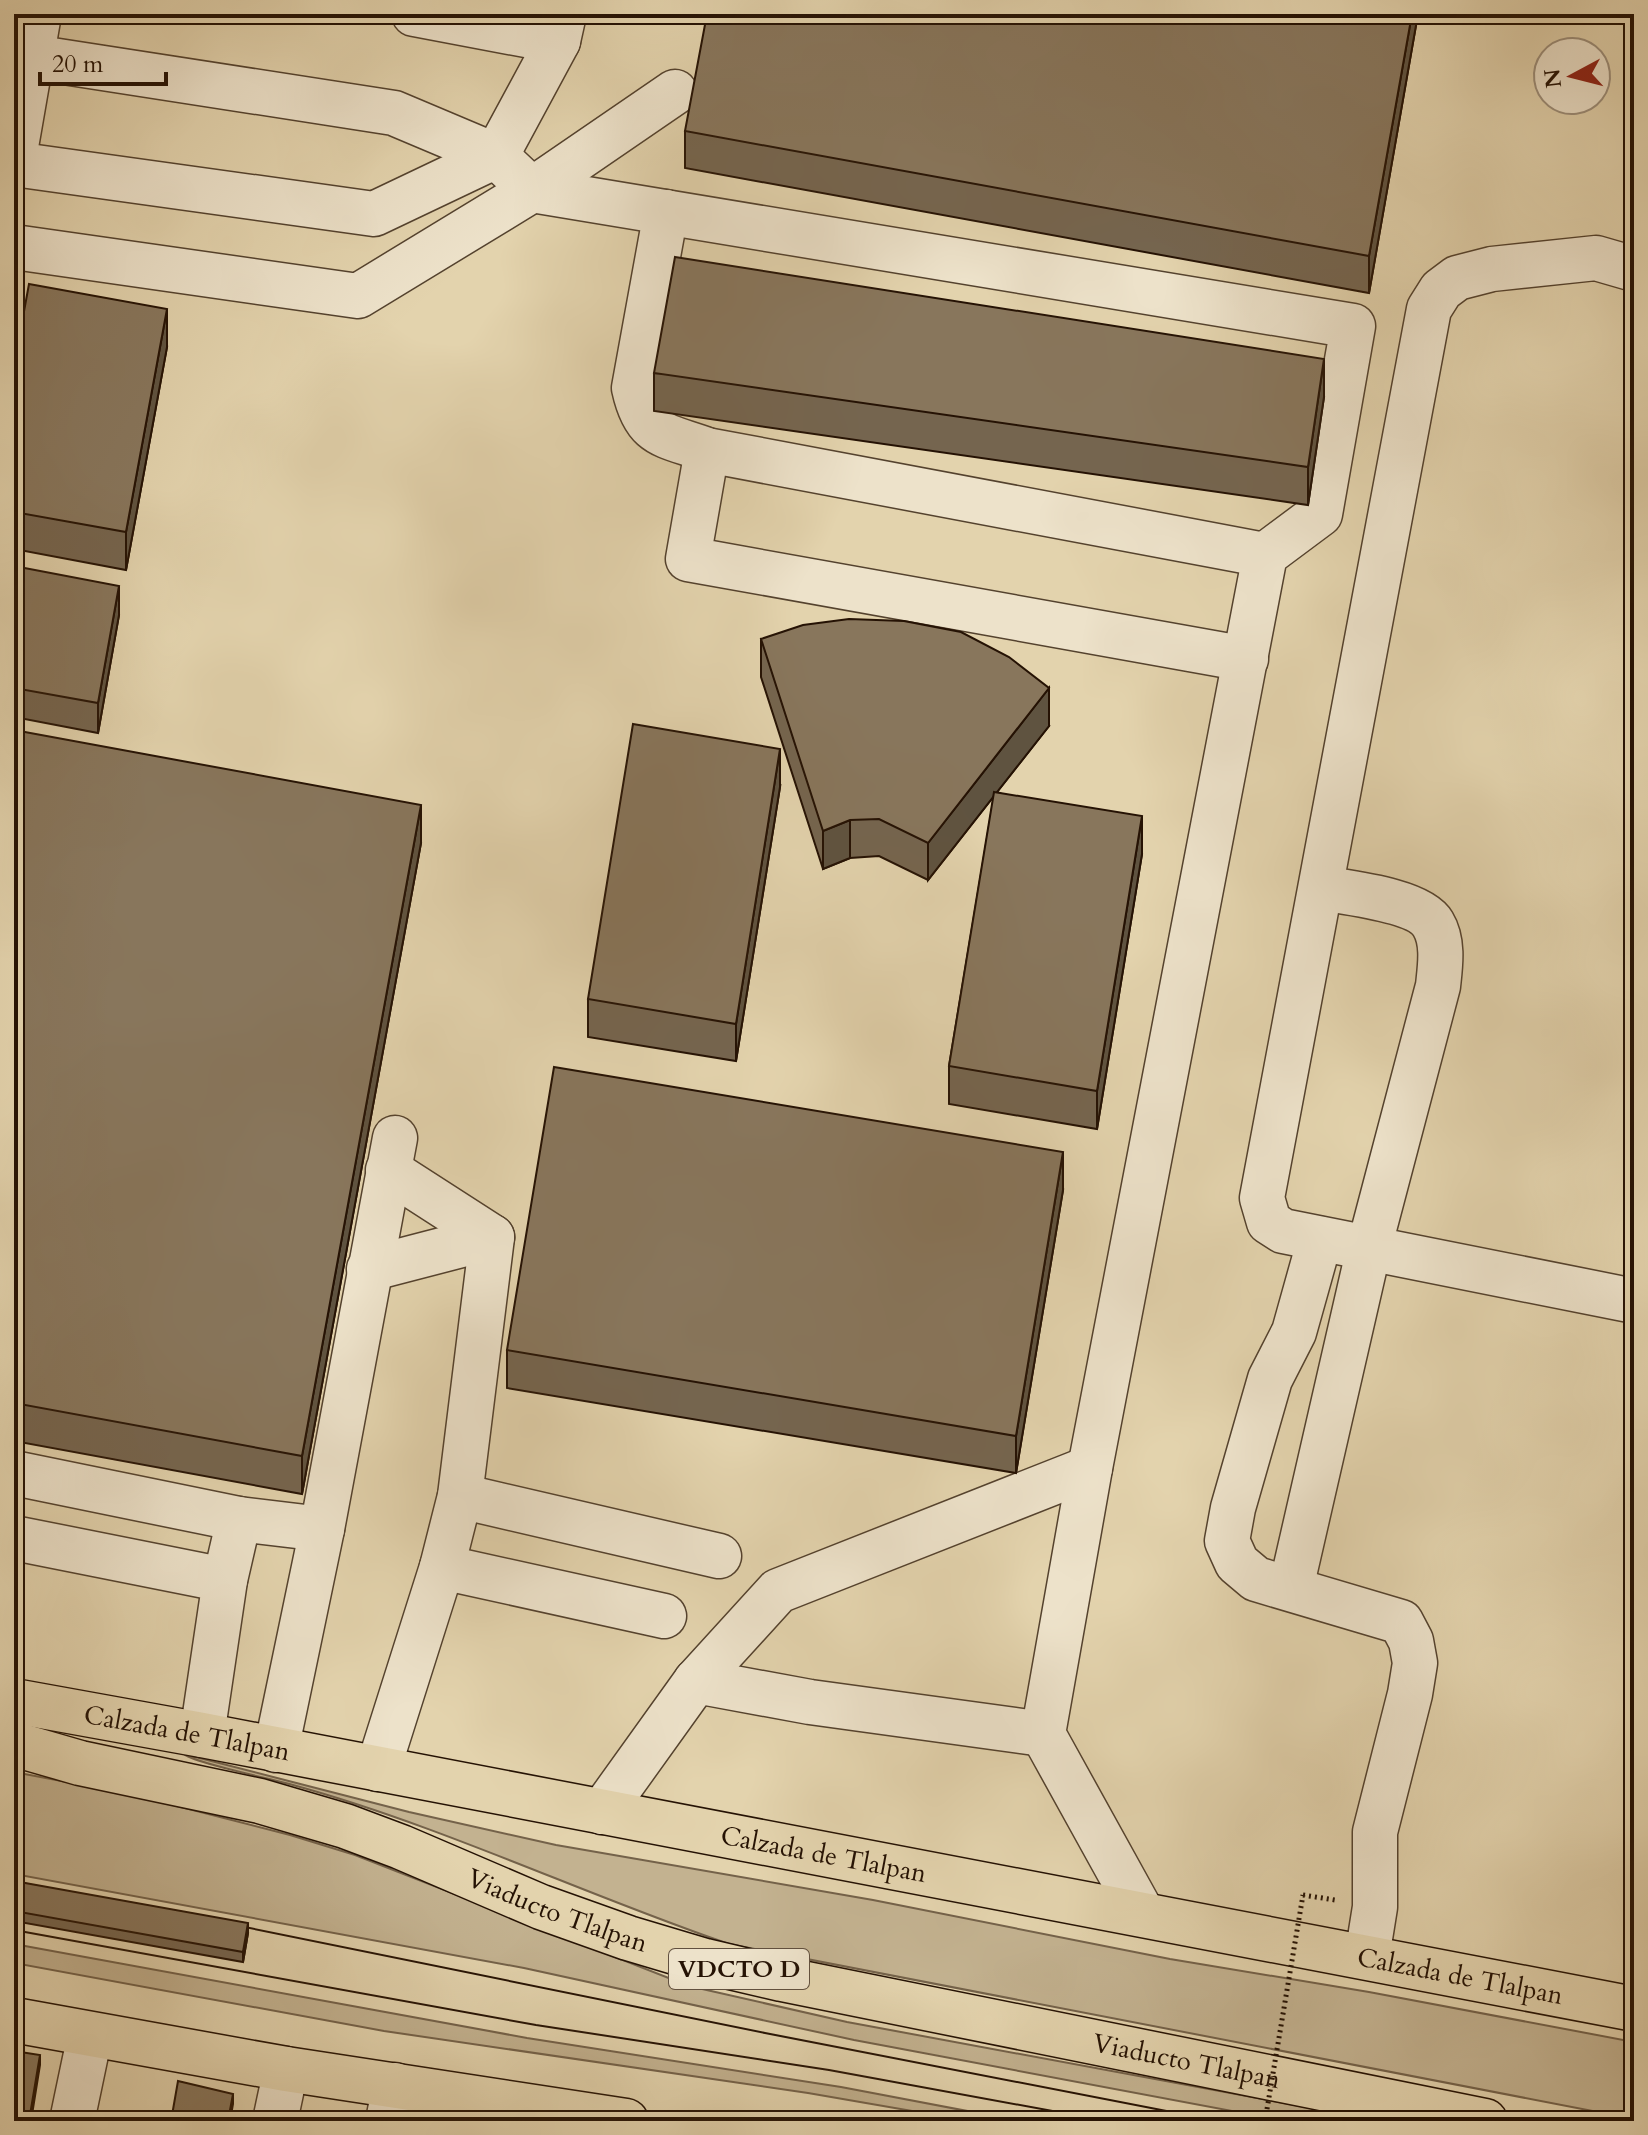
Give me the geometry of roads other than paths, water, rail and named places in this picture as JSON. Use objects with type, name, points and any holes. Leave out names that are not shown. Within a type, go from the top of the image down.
[{"type":"main road","name":"Calzada de Tlalpan","points":[[14,1701],[1142,1913],[1634,2009]]},
{"type":"main road","name":"Viaducto Tlalpan","points":[[14,1744],[80,1763],[260,1801],[345,1826],[541,1907],[705,1961],[1485,2121]]},
{"type":"main road","points":[[14,2020],[286,2069],[392,2103],[626,2121]]},
{"type":"lane","points":[[14,158],[39,14]]},
{"type":"lane","points":[[14,164],[374,214],[496,156],[561,28],[414,14]]},
{"type":"lane","points":[[32,57],[394,113],[496,156],[532,190],[1353,326],[1320,514],[1265,555],[1090,1468],[1043,1734],[1142,1913]]},
{"type":"lane","points":[[14,247],[358,296],[532,190],[675,92]]},
{"type":"lane","points":[[666,212],[634,388],[639,410],[653,430],[707,450],[1265,555]]},
{"type":"lane","points":[[1634,269],[1596,258],[1492,269],[1457,278],[1441,290],[1429,309],[1262,1198],[1269,1222],[1283,1231],[1634,1301]]},
{"type":"lane","points":[[707,450],[688,559],[1246,659]]},
{"type":"lane","points":[[1291,1588],[1369,1248],[1438,986],[1441,951],[1433,923],[1411,907],[1321,888]]},
{"type":"lane","points":[[276,1750],[322,1529],[392,1154],[492,1237]]},
{"type":"lane","points":[[369,1269],[492,1237]]},
{"type":"lane","points":[[378,1769],[442,1567],[460,1496],[492,1237]]},
{"type":"lane","points":[[1320,1239],[1294,1332],[1270,1379],[1233,1508],[1227,1541],[1237,1563],[1256,1579],[1401,1622],[1411,1641],[1415,1663],[1410,1694],[1375,1832],[1375,1907],[1367,1957]]},
{"type":"lane","points":[[602,1812],[696,1681],[778,1591],[1090,1468]]},
{"type":"lane","points":[[14,1473],[239,1519],[322,1529]]},
{"type":"lane","points":[[460,1496],[719,1556]]},
{"type":"lane","points":[[202,1735],[225,1580],[239,1519]]},
{"type":"lane","points":[[14,1538],[225,1580]]},
{"type":"lane","points":[[442,1567],[664,1616]]},
{"type":"lane","points":[[696,1681],[810,1702],[1043,1734]]},
{"type":"lane","points":[[72,2121],[90,2035]]},
{"type":"lane","points":[[275,2121],[286,2069]]},
{"type":"tram line","points":[[225,1923],[1218,2121]]},
{"type":"tram line","points":[[14,1930],[536,2025],[829,2070],[1107,2121]]}]
